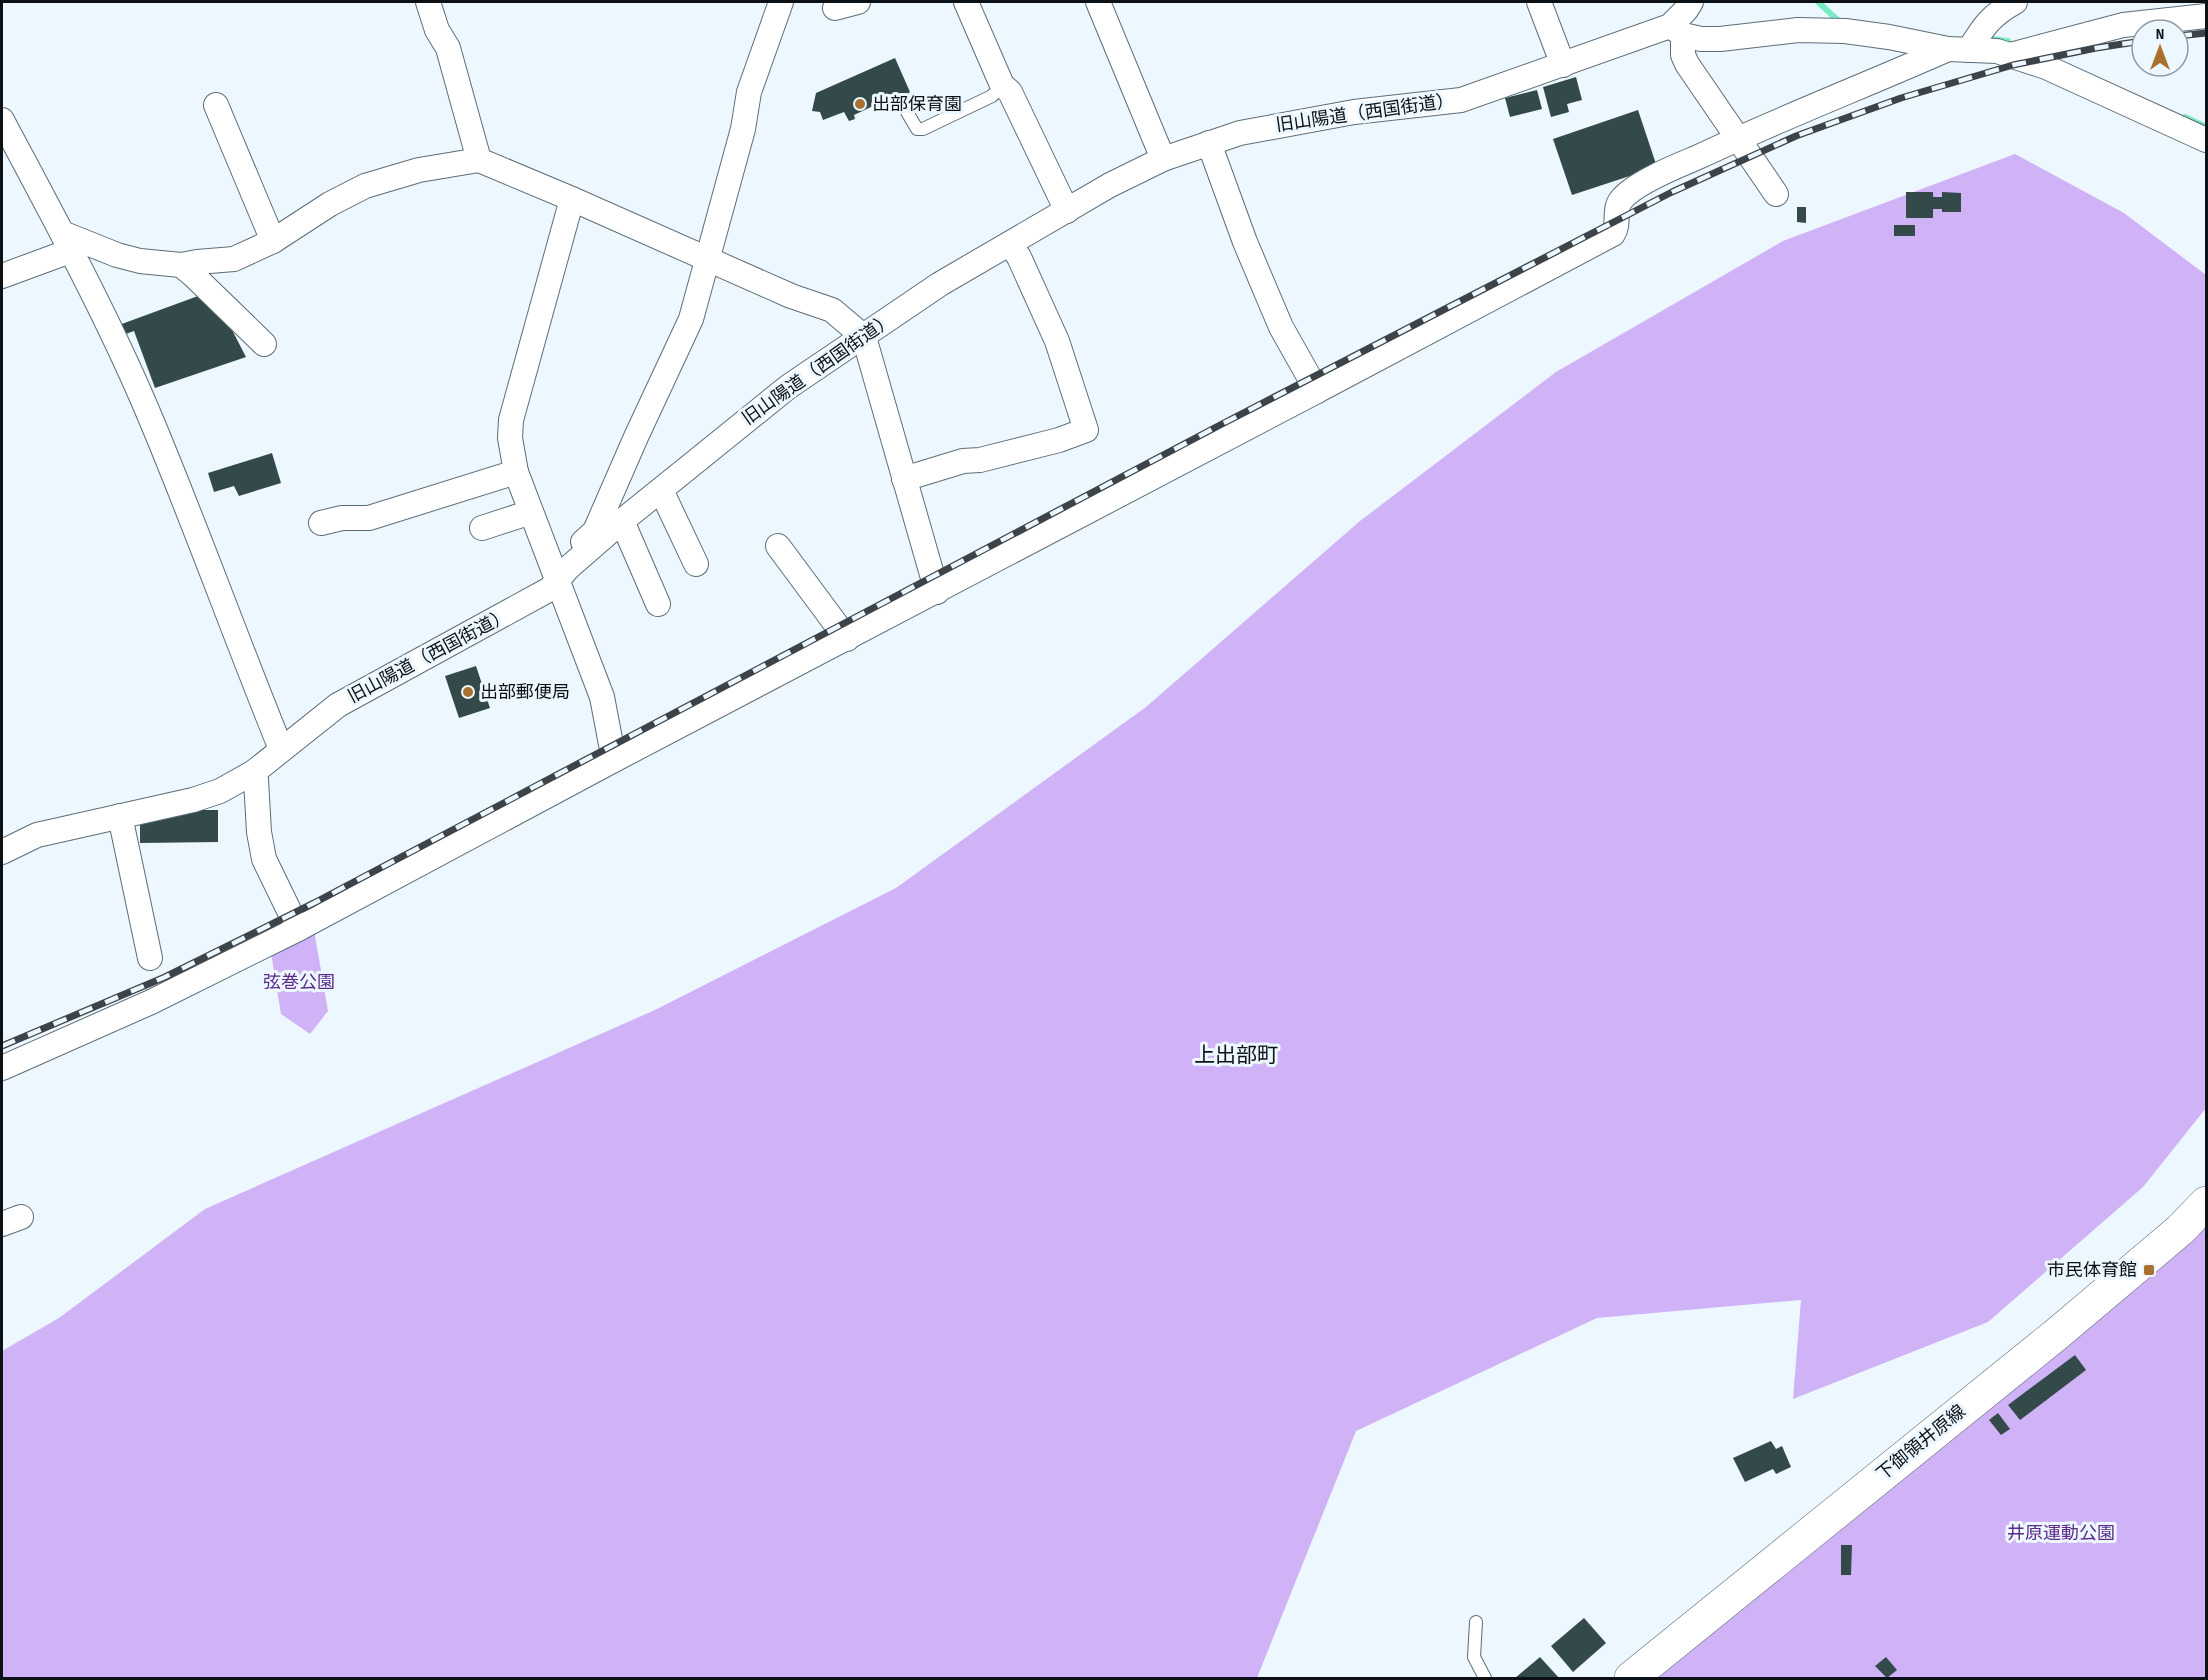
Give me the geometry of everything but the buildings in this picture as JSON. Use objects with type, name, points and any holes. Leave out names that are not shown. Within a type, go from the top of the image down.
[{"type":"main road","name":"下御領井原線","points":[[1631,1678],[2058,1333],[2180,1230],[2206,1203]]},
{"type":"street","points":[[428,2],[438,30],[448,48],[479,160]]},
{"type":"street","points":[[558,580],[565,558],[595,531],[691,319],[743,129],[749,92],[781,2]]},
{"type":"street","points":[[966,2],[1002,85],[1010,92],[1067,211]]},
{"type":"street","points":[[1098,2],[1163,159]]},
{"type":"street","points":[[1539,2],[1563,65]]},
{"type":"street","name":"旧山陽道（西国街道）","points":[[2,852],[37,836],[193,800],[220,791],[254,772],[338,705],[550,589],[568,568],[622,521],[789,387],[940,284],[1110,185],[1163,159],[1240,133],[1354,112],[1461,100],[1563,65],[1677,30],[1691,2]]},
{"type":"street","points":[[2,1068],[151,1002],[298,929],[614,760],[1317,391],[1613,234],[1617,206],[1630,191],[1737,139],[1967,44],[1992,17],[2015,2]]},
{"type":"street","points":[[2010,55],[2123,25],[2206,16]]},
{"type":"street","points":[[1677,30],[1701,39],[1798,30],[1845,31],[1967,44],[2046,67],[2206,140]]},
{"type":"street","points":[[1677,30],[1687,64],[1776,194]]},
{"type":"street","points":[[216,105],[273,241]]},
{"type":"street","points":[[2,120],[122,354],[153,424],[281,749]]},
{"type":"street","points":[[1209,143],[1245,242],[1281,327],[1317,391]]},
{"type":"street","points":[[2,276],[66,242],[140,261],[181,266],[197,262],[234,259],[273,241],[330,204],[365,186],[418,170],[479,160],[572,198],[791,296],[832,310],[864,337],[937,592]]},
{"type":"street","points":[[572,198],[512,420],[510,438],[516,472],[602,697],[614,760]]},
{"type":"street","points":[[904,479],[963,461],[980,460],[1059,440],[1086,430],[1057,341],[1019,257],[1010,244]]},
{"type":"street","points":[[181,266],[193,274],[264,344]]},
{"type":"street","points":[[321,523],[342,518],[369,518],[516,472]]},
{"type":"street","points":[[661,490],[696,564]]},
{"type":"street","points":[[482,528],[531,512]]},
{"type":"street","points":[[622,521],[658,604]]},
{"type":"street","points":[[778,546],[847,639]]},
{"type":"street","points":[[254,772],[259,832],[264,859],[298,929]]},
{"type":"street","points":[[120,816],[150,958]]},
{"type":"lane","points":[[907,112],[917,129],[922,129],[992,96],[1002,85]]},
{"type":"lane","points":[[1476,1622],[1474,1657],[1485,1678]]},
{"type":"green space","points":[[2015,154],[2124,213],[2206,275],[2206,1108],[2143,1187],[1988,1322],[1793,1399],[1801,1300],[1597,1318],[1356,1431],[1257,1678],[2,1678],[2,1351],[59,1318],[205,1209],[655,1010],[896,888],[1146,707],[1360,521],[1556,372],[1783,241]]},
{"type":"green space","name":"弦巻公園","points":[[314,930],[328,1011],[310,1034],[281,1014],[271,953]]},
{"type":"green space","name":"井原運動公園","points":[[2206,1223],[2206,1678],[1646,1678]]},
{"type":"waterway","points":[[1818,2],[1841,23]]},
{"type":"waterway","points":[[1991,39],[2008,41]]},
{"type":"waterway","points":[[2185,117],[2206,127]]},
{"type":"railway","points":[[2190,35],[2206,33]]},
{"type":"railway","points":[[2,1046],[165,977],[314,903],[1222,424],[1672,192],[1796,136],[1901,98],[2013,65],[2130,43]]},
{"type":"place","name":"出部保育園","points":[[860,104]]},
{"type":"place","name":"出部郵便局","points":[[468,692]]},
{"type":"place","name":"市民体育館","points":[[2149,1270]]},
{"type":"district","name":"上出部町","points":[[1236,1055]]}]
